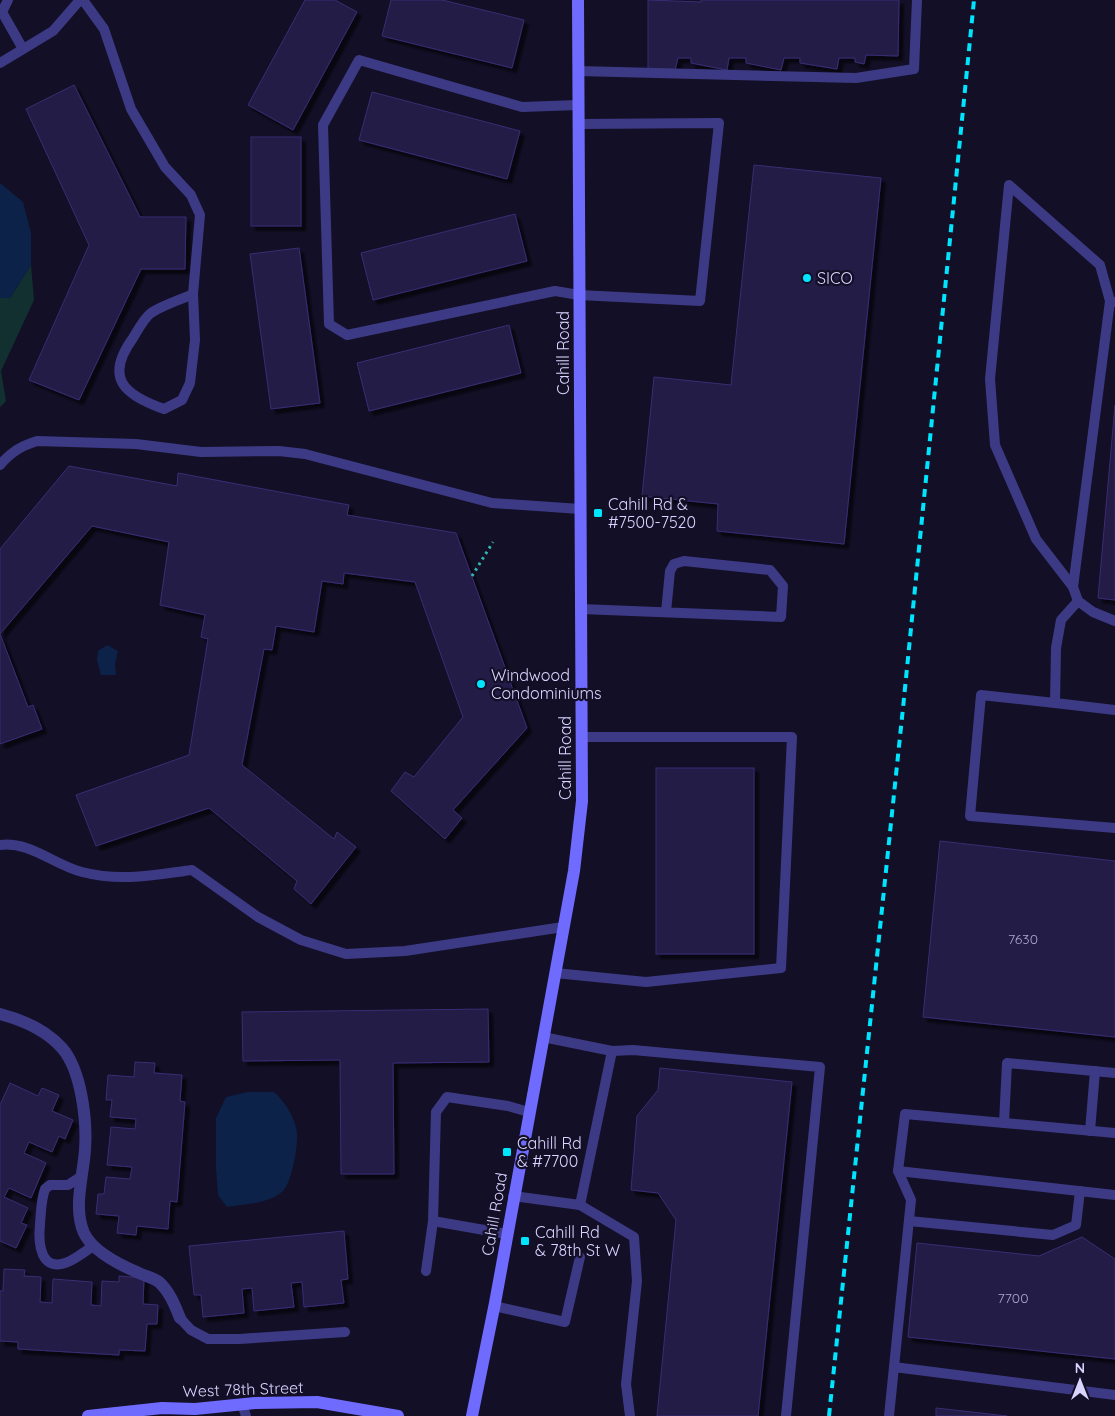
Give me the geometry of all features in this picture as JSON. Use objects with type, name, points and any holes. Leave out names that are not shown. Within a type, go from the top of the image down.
[{"type":"street","name":"Cahill Road","points":[[472,1416],[574,870],[582,801],[578,0]]},
{"type":"street","points":[[0,1014],[30,1024],[49,1036],[64,1049],[78,1080],[85,1115],[85,1150],[80,1219],[85,1234],[93,1246],[124,1267],[159,1282],[172,1299],[180,1318]]},
{"type":"street","name":"West 78th Street","points":[[88,1416],[162,1408],[198,1412],[244,1410],[317,1402],[398,1416]]},
{"type":"lane","points":[[8,0],[2,12],[23,49]]},
{"type":"lane","points":[[0,63],[53,31],[82,0],[104,29],[131,108],[165,167],[192,194],[200,215],[193,294],[195,340],[190,383],[182,400],[164,409],[142,401],[126,390],[119,374],[123,351],[150,313],[193,294]]},
{"type":"lane","points":[[578,71],[856,78],[914,69],[917,0]]},
{"type":"lane","points":[[578,105],[522,107],[359,60],[323,125],[329,324],[346,335],[555,291],[579,295],[700,300],[719,123],[578,124]]},
{"type":"lane","points":[[1074,587],[1113,302],[1100,265],[1009,186],[990,379],[995,445],[1036,539],[1074,587],[1078,601],[1093,612],[1115,621]]},
{"type":"lane","points":[[0,465],[14,451],[24,445],[37,441],[136,444],[201,452],[279,451],[305,454],[492,502],[580,509]]},
{"type":"lane","points":[[581,610],[781,617],[783,586],[770,570],[684,561],[674,564],[670,571],[666,612]]},
{"type":"lane","points":[[1055,703],[1056,648],[1061,620],[1078,601]]},
{"type":"lane","points":[[1115,710],[981,695],[970,816],[1115,828]]},
{"type":"lane","points":[[555,973],[646,982],[781,968],[792,737],[581,737]]},
{"type":"lane","points":[[0,845],[21,845],[56,864],[103,877],[121,879],[192,870],[258,916],[301,940],[346,954],[405,951],[563,927]]},
{"type":"lane","points":[[543,1037],[612,1051],[633,1050],[820,1067],[786,1416]]},
{"type":"lane","points":[[580,1205],[612,1051]]},
{"type":"lane","points":[[1004,1122],[1007,1063],[1115,1073]]},
{"type":"lane","points":[[1090,1131],[1095,1071]]},
{"type":"lane","points":[[426,1271],[433,1221],[436,1112],[447,1097],[508,1106],[529,1112]]},
{"type":"lane","points":[[889,1416],[912,1200],[898,1171],[905,1114],[1115,1133]]},
{"type":"lane","points":[[898,1171],[1115,1194]]},
{"type":"lane","points":[[82,1176],[68,1185],[50,1185],[44,1188],[39,1238],[40,1249],[44,1258],[56,1263],[69,1262],[93,1246]]},
{"type":"lane","points":[[909,1221],[1053,1235],[1076,1226],[1080,1191]]},
{"type":"lane","points":[[513,1196],[580,1205],[634,1237],[637,1281],[626,1384],[630,1416]]},
{"type":"lane","points":[[433,1221],[507,1234]]},
{"type":"lane","points":[[494,1306],[565,1322],[580,1257]]},
{"type":"lane","points":[[180,1318],[191,1330],[208,1339],[345,1332]]},
{"type":"lane","points":[[894,1367],[1115,1395]]},
{"type":"path","points":[[472,576],[493,542]]},
{"type":"green space","points":[[31,265],[34,300],[1,371],[6,401],[0,407],[0,298],[10,298]]},
{"type":"water","points":[[0,183],[23,202],[31,233],[31,265],[10,298],[0,298]]},
{"type":"water","points":[[107,645],[118,651],[115,664],[116,675],[101,675],[97,660],[98,651]]},
{"type":"water","points":[[248,1092],[274,1092],[288,1108],[295,1123],[297,1134],[294,1161],[289,1179],[283,1191],[271,1199],[227,1207],[218,1195],[216,1118],[226,1097]]},
{"type":"building","points":[[305,0],[335,0],[357,12],[293,130],[248,105]]},
{"type":"building","points":[[391,0],[442,0],[524,20],[512,68],[382,36]]},
{"type":"building","points":[[648,0],[701,2],[701,0],[899,0],[898,56],[866,55],[864,64],[855,62],[855,58],[839,58],[837,69],[800,63],[800,58],[784,58],[781,70],[746,63],[746,58],[729,58],[727,70],[691,63],[691,58],[678,58],[675,70],[648,70]]},
{"type":"building","points":[[74,85],[140,217],[186,217],[185,269],[141,269],[79,400],[29,380],[89,245],[26,109]]},
{"type":"building","points":[[372,92],[520,131],[507,179],[359,140]]},
{"type":"building","points":[[251,137],[301,137],[301,226],[251,226]]},
{"type":"building","name":"SICO","points":[[754,165],[881,178],[844,544],[717,531],[718,504],[642,496],[654,377],[731,385]]},
{"type":"building","points":[[515,214],[527,261],[373,300],[361,253]]},
{"type":"building","points":[[299,248],[320,403],[271,409],[250,254]]},
{"type":"building","points":[[509,325],[521,373],[369,411],[357,363]]},
{"type":"building","points":[[1115,405],[1115,600],[1098,598]]},
{"type":"building","name":"Windwood Condominiums","points":[[69,466],[177,486],[178,473],[349,505],[347,515],[456,533],[527,728],[453,810],[462,818],[445,839],[391,791],[405,772],[414,777],[463,717],[415,582],[344,573],[343,584],[322,581],[314,632],[276,626],[272,650],[264,649],[242,765],[334,839],[337,832],[356,847],[311,904],[294,889],[297,881],[209,808],[96,846],[76,795],[189,755],[208,639],[201,637],[205,615],[160,605],[169,542],[92,526],[0,634],[0,549]]},
{"type":"building","points":[[0,634],[28,707],[33,705],[42,729],[0,744]]},
{"type":"building","points":[[656,768],[754,768],[754,954],[656,954]]},
{"type":"building","points":[[940,841],[1115,861],[1115,1037],[923,1017]]},
{"type":"building","points":[[488,1009],[489,1062],[393,1063],[394,1174],[341,1174],[340,1060],[243,1061],[242,1012]]},
{"type":"building","points":[[135,1062],[155,1063],[154,1073],[182,1075],[180,1101],[185,1102],[177,1202],[170,1201],[168,1229],[137,1226],[136,1235],[117,1233],[119,1216],[96,1214],[98,1194],[104,1194],[106,1177],[130,1179],[132,1167],[107,1165],[111,1127],[135,1129],[136,1119],[110,1117],[112,1100],[106,1100],[108,1075],[134,1077]]},
{"type":"building","points":[[660,1068],[792,1082],[758,1416],[657,1416],[676,1220],[658,1193],[631,1190],[637,1116],[658,1090]]},
{"type":"building","points":[[10,1083],[38,1096],[42,1088],[59,1095],[52,1111],[73,1120],[65,1139],[59,1136],[52,1152],[29,1142],[24,1153],[46,1163],[31,1198],[9,1188],[4,1197],[28,1208],[21,1223],[27,1225],[16,1248],[0,1241],[0,1105]]},
{"type":"building","points":[[344,1231],[348,1279],[341,1280],[344,1303],[304,1307],[302,1282],[291,1283],[294,1307],[254,1311],[252,1288],[242,1289],[244,1313],[203,1317],[201,1295],[194,1295],[189,1246]]},
{"type":"building","points":[[1082,1237],[1115,1259],[1115,1359],[908,1337],[917,1243],[1039,1256]]},
{"type":"building","points":[[4,1269],[25,1270],[24,1276],[41,1277],[40,1302],[52,1303],[53,1279],[92,1282],[91,1305],[101,1306],[102,1281],[119,1282],[119,1276],[144,1278],[143,1304],[158,1305],[157,1324],[147,1324],[145,1351],[119,1350],[119,1355],[18,1349],[18,1342],[0,1341],[0,1291],[3,1291]]},
{"type":"building","points":[[936,1408],[1007,1416],[936,1416]]},
{"type":"railway","points":[[829,1416],[974,0]]},
{"type":"place","name":"SICO","points":[[807,278]]},
{"type":"place","name":"Cahill Rd & #7500-7520","points":[[598,513]]},
{"type":"place","name":"Windwood Condominiums","points":[[481,684]]},
{"type":"place","name":"Cahill Rd & #7700","points":[[507,1152]]},
{"type":"place","name":"Cahill Rd & 78th St W","points":[[525,1241]]}]
